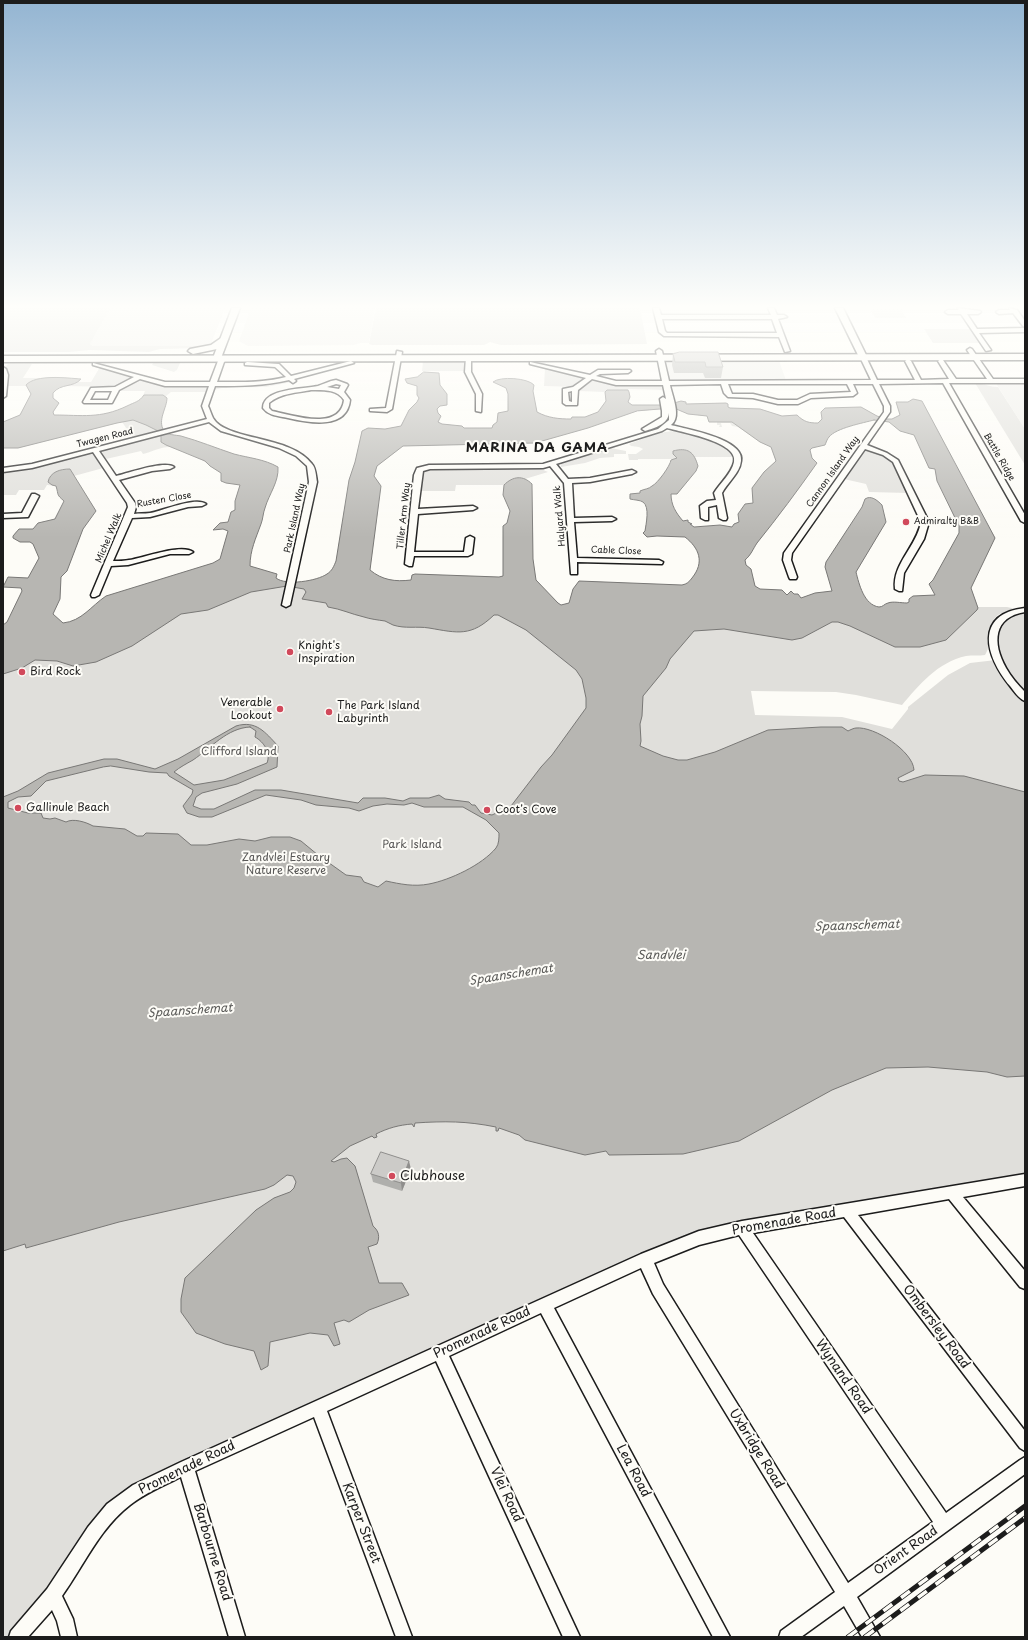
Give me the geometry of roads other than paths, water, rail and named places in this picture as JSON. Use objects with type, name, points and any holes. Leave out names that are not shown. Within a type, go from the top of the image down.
[{"type":"street","points":[[3,396],[4,385]]},
{"type":"street","points":[[116,389],[125,385]]},
{"type":"street","points":[[210,420],[205,412],[205,406],[213,385]]},
{"type":"street","points":[[298,385],[302,389]]},
{"type":"street","points":[[319,388],[328,385]]},
{"type":"street","points":[[340,392],[344,385]]},
{"type":"street","points":[[372,410],[389,409],[393,385]]},
{"type":"street","points":[[474,385],[479,394],[479,411]]},
{"type":"street","points":[[575,389],[581,385]]},
{"type":"street","points":[[552,464],[660,430],[667,426],[673,419],[673,410],[667,385]]},
{"type":"street","points":[[725,385],[730,396],[753,396],[776,402],[798,402],[810,396],[852,395],[854,393],[850,385]]},
{"type":"street","name":"Cannon Island Way","points":[[793,577],[787,560],[788,553],[887,412],[887,406],[876,385]]},
{"type":"street","name":"Battle Ridge","points":[[946,385],[1025,521]]},
{"type":"street","points":[[319,388],[340,392],[347,400],[346,408],[341,414],[328,420],[320,421],[270,412],[266,408],[266,403],[275,396],[302,389],[319,388]]},
{"type":"street","points":[[610,439],[652,426],[666,415],[664,404]]},
{"type":"street","name":"Twagen Road","points":[[3,470],[32,466],[210,420]]},
{"type":"street","name":"Park Island Way","points":[[210,420],[224,429],[291,450],[311,465],[313,482],[286,605]]},
{"type":"street","points":[[652,426],[660,430]]},
{"type":"street","points":[[667,426],[718,440],[735,452],[738,457],[738,464],[719,491],[723,518]]},
{"type":"street","points":[[863,446],[886,454],[896,461],[925,522],[923,534],[898,578],[899,589]]},
{"type":"street","name":"Michel Walk","points":[[95,450],[131,504],[129,516],[95,595]]},
{"type":"street","name":"Tiller Arm Way","points":[[409,564],[418,475],[420,470],[429,467],[533,467],[552,464]]},
{"type":"street","name":"Halyard Walk","points":[[552,464],[567,481],[574,572]]},
{"type":"street","points":[[115,479],[152,469],[170,466]]},
{"type":"street","points":[[567,481],[590,480],[632,472]]},
{"type":"street","points":[[3,516],[25,515],[35,496]]},
{"type":"street","points":[[705,518],[704,506],[710,503],[720,502]]},
{"type":"street","name":"Rusten Close","points":[[129,516],[150,515],[188,505],[202,504]]},
{"type":"street","points":[[414,512],[473,508]]},
{"type":"street","points":[[571,520],[612,519]]},
{"type":"street","points":[[410,554],[467,554],[470,553],[470,538]]},
{"type":"street","points":[[109,564],[128,564],[174,552],[189,552]]},
{"type":"street","name":"Cable Close","points":[[573,560],[659,562]]},
{"type":"street","points":[[1025,610],[1008,614],[997,622],[994,628],[997,658],[1006,676],[1025,698]]},
{"type":"street","name":"Promenade Road","points":[[17,1637],[53,1595],[91,1537],[123,1501],[151,1484],[186,1467],[440,1353],[544,1304],[646,1259],[699,1238],[742,1228],[1025,1180]]},
{"type":"street","points":[[952,1193],[1025,1282]]},
{"type":"street","name":"Ombersley Road","points":[[847,1211],[1025,1443]]},
{"type":"street","name":"Wynand Road","points":[[742,1228],[944,1524]]},
{"type":"street","name":"Uxbridge Road","points":[[646,1259],[648,1268],[658,1289],[872,1637]]},
{"type":"street","name":"Lea Road","points":[[544,1304],[722,1637]]},
{"type":"street","name":"Vlei Road","points":[[440,1353],[572,1637]]},
{"type":"street","name":"Karper Street","points":[[318,1408],[404,1637]]},
{"type":"street","name":"Orient Road","points":[[786,1637],[1025,1465]]},
{"type":"street","name":"Barbourne Road","points":[[186,1467],[237,1637]]},
{"type":"street","points":[[53,1595],[65,1618],[69,1637]]},
{"type":"water","name":"Sandvlei","points":[[27,385],[72,385],[60,388],[53,393],[53,398],[59,403],[53,412],[54,415],[99,415],[117,410],[139,401],[144,395],[163,395],[167,398],[162,418],[162,427],[165,432],[188,438],[234,454],[262,460],[278,467],[277,478],[264,510],[262,522],[252,549],[250,566],[277,574],[276,578],[287,582],[302,582],[322,577],[334,567],[349,480],[362,431],[368,428],[385,429],[401,426],[409,410],[419,398],[417,395],[417,386],[412,385],[440,385],[447,394],[447,405],[440,406],[437,409],[441,416],[438,422],[442,424],[462,426],[464,428],[492,428],[497,422],[498,413],[508,411],[508,394],[506,388],[498,385],[533,385],[537,412],[549,417],[562,419],[585,417],[598,412],[606,401],[605,392],[607,390],[628,390],[630,397],[628,402],[632,405],[667,405],[681,401],[686,402],[686,404],[726,403],[730,408],[760,409],[782,416],[797,415],[804,421],[815,423],[818,423],[822,419],[821,412],[825,408],[861,407],[877,416],[892,419],[900,415],[896,402],[908,402],[913,399],[922,401],[995,538],[971,588],[978,608],[977,610],[946,640],[920,647],[895,647],[838,622],[832,622],[802,638],[792,640],[724,629],[694,631],[670,659],[666,668],[643,696],[640,724],[640,746],[663,756],[678,760],[687,760],[715,752],[768,730],[842,727],[848,731],[855,728],[864,728],[882,735],[907,755],[914,770],[898,778],[899,781],[903,782],[925,775],[964,776],[1025,792],[1025,1076],[1007,1077],[987,1072],[928,1067],[886,1068],[832,1090],[739,1141],[683,1154],[609,1155],[606,1151],[585,1155],[525,1140],[519,1135],[499,1128],[498,1131],[496,1131],[496,1127],[465,1123],[415,1123],[414,1127],[412,1124],[407,1124],[385,1130],[376,1134],[377,1137],[374,1138],[372,1136],[350,1146],[331,1161],[334,1162],[347,1158],[355,1166],[373,1226],[377,1230],[378,1234],[377,1244],[368,1247],[379,1283],[402,1283],[409,1295],[369,1310],[349,1322],[344,1320],[334,1323],[340,1344],[334,1346],[328,1335],[310,1333],[270,1342],[268,1366],[261,1370],[254,1351],[225,1344],[196,1333],[181,1312],[181,1299],[185,1278],[256,1210],[274,1198],[290,1192],[294,1188],[296,1182],[293,1176],[287,1175],[274,1185],[265,1189],[119,1222],[26,1248],[25,1244],[3,1251],[3,797],[18,791],[48,773],[104,759],[117,759],[155,769],[178,759],[236,726],[249,725],[260,728],[278,746],[277,767],[237,784],[202,793],[196,797],[193,806],[201,809],[214,809],[255,790],[281,790],[358,803],[363,798],[385,798],[403,801],[410,798],[429,798],[439,795],[445,799],[469,802],[472,805],[475,805],[481,813],[492,815],[511,806],[552,755],[586,708],[586,698],[582,679],[576,670],[526,630],[498,615],[494,615],[478,627],[464,632],[424,627],[402,627],[385,621],[328,607],[326,603],[302,599],[306,592],[304,589],[287,586],[251,592],[208,610],[181,614],[132,646],[96,662],[73,666],[57,661],[35,660],[22,668],[3,674],[3,625],[7,622],[22,591],[21,588],[3,587],[8,577],[28,578],[39,558],[33,544],[30,542],[20,542],[13,538],[13,536],[19,529],[33,529],[38,523],[55,519],[64,501],[59,496],[56,486],[48,482],[53,473],[59,470],[70,469],[96,511],[83,529],[67,571],[61,577],[60,599],[53,614],[63,623],[70,622],[81,616],[106,596],[213,563],[220,559],[228,531],[223,529],[213,530],[220,523],[228,522],[231,512],[235,510],[235,501],[240,485],[221,481],[221,473],[205,461],[166,445],[161,442],[161,436],[158,431],[133,420],[18,448],[3,448],[3,422],[20,415],[31,394]],"holes":[[[674,408],[688,414],[707,416],[709,422],[732,422],[760,442],[771,447],[776,461],[764,472],[752,488],[753,503],[745,504],[738,514],[739,522],[734,524],[732,527],[720,525],[694,527],[688,522],[688,520],[683,521],[676,512],[671,494],[677,494],[696,471],[698,466],[695,457],[686,450],[673,451],[673,454],[677,458],[671,460],[657,482],[649,488],[640,491],[640,493],[630,494],[630,499],[642,501],[645,504],[647,516],[645,531],[643,533],[647,537],[685,537],[694,546],[699,556],[699,561],[696,572],[689,582],[682,585],[579,581],[573,589],[569,603],[561,605],[536,580],[533,559],[532,484],[522,478],[514,478],[504,485],[503,495],[510,511],[507,523],[503,526],[503,576],[415,574],[412,575],[411,580],[400,581],[389,580],[370,570],[381,486],[374,476],[377,466],[403,446],[535,443],[588,428],[637,411]],[[874,420],[889,422],[900,431],[914,435],[929,468],[935,469],[937,481],[959,526],[959,533],[933,580],[929,584],[935,595],[913,596],[907,603],[890,602],[882,607],[874,605],[866,598],[856,572],[886,522],[882,505],[872,498],[865,499],[862,507],[826,562],[825,567],[832,591],[815,593],[801,598],[798,594],[794,594],[791,591],[787,595],[782,590],[760,589],[755,586],[751,569],[746,565],[745,560],[817,463],[812,458],[810,450],[812,448],[825,445],[829,437],[837,431]],[[250,727],[256,731],[255,737],[266,748],[268,755],[267,763],[224,780],[194,785],[174,772],[193,760],[220,739],[234,731]],[[111,766],[149,772],[167,773],[169,776],[193,790],[192,794],[183,806],[187,813],[199,817],[212,817],[266,795],[301,800],[316,805],[349,808],[359,811],[373,806],[387,804],[404,805],[412,803],[424,807],[463,807],[486,820],[499,833],[498,843],[496,848],[483,860],[465,871],[446,879],[429,884],[418,885],[386,881],[378,887],[364,882],[361,877],[346,875],[301,841],[290,837],[271,837],[255,841],[239,839],[207,845],[191,845],[178,834],[146,833],[143,836],[137,836],[125,829],[93,826],[76,820],[66,822],[55,818],[43,818],[41,813],[28,813],[8,808],[8,802],[18,797],[31,796],[46,781]]]},
{"type":"railway","points":[[848,1637],[1025,1506]]},
{"type":"railway","points":[[865,1637],[1025,1518]]},
{"type":"place","name":"Admiralty B&B","points":[[906,522]]},
{"type":"place","name":"Knight's Inspiration","points":[[290,652]]},
{"type":"place","name":"Bird Rock","points":[[22,672]]},
{"type":"place","name":"Venerable Lookout","points":[[280,709]]},
{"type":"place","name":"The Park Island Labyrinth","points":[[329,712]]},
{"type":"place","name":"Gallinule Beach","points":[[18,808]]},
{"type":"place","name":"Coot's Cove","points":[[487,810]]},
{"type":"place","name":"Clubhouse","points":[[392,1176]]},
{"type":"district","name":"MARINA DA GAMA","points":[[537,448]]},
{"type":"park label","name":"Clifford Island","points":[[239,752]]},
{"type":"park label","name":"Park Island","points":[[412,845]]},
{"type":"park label","name":"Zandvlei Estuary Nature Reserve","points":[[286,864]]},
{"type":"water label","name":"Spaanschemat","points":[[857,926]]},
{"type":"water label","name":"Spaanschemat","points":[[511,975]]},
{"type":"water label","name":"Spaanschemat","points":[[190,1011]]}]
